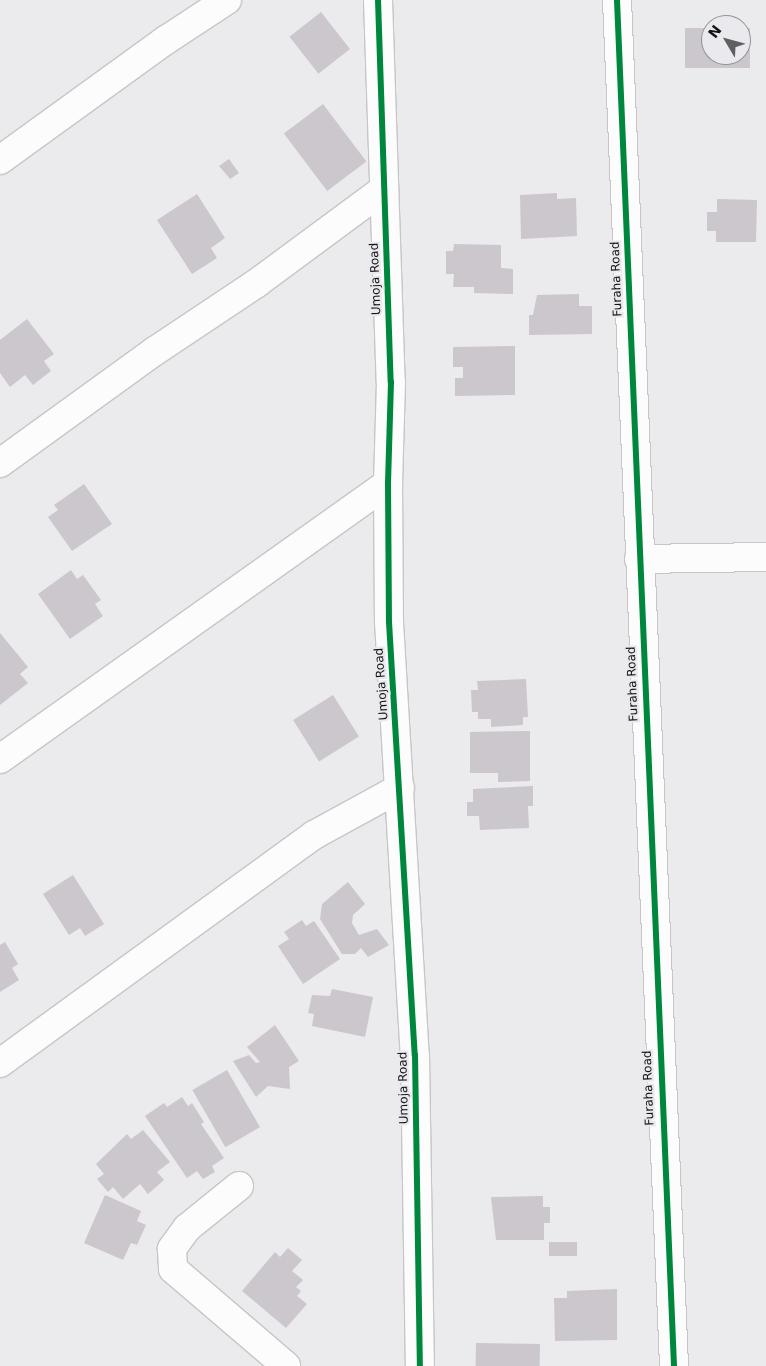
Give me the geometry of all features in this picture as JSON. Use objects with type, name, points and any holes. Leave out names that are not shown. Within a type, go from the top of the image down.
[{"type":"street","points":[[0,160],[166,40],[228,0]]},
{"type":"street","name":"Umoja Road","points":[[378,0],[391,382],[388,482],[389,622],[415,1055],[420,1366]]},
{"type":"street","name":"Furaha Road","points":[[617,0],[674,1366]]},
{"type":"street","points":[[0,463],[155,351],[257,283],[384,189]]},
{"type":"street","points":[[0,759],[388,482]]},
{"type":"street","points":[[639,559],[766,558]]},
{"type":"street","points":[[0,1063],[314,835],[400,788]]},
{"type":"street","points":[[239,1186],[187,1228],[172,1249],[173,1269],[286,1366]]},
{"type":"building","points":[[321,12],[350,49],[318,74],[289,37]]},
{"type":"building","points":[[685,28],[701,28],[701,65],[750,65],[750,68],[685,68]]},
{"type":"building","points":[[323,104],[366,162],[327,191],[284,133]]},
{"type":"building","points":[[229,159],[239,173],[230,179],[219,166]]},
{"type":"building","points":[[557,193],[557,199],[576,198],[577,236],[521,239],[520,195]]},
{"type":"building","points":[[197,194],[225,238],[211,248],[217,258],[192,274],[157,220]]},
{"type":"building","points":[[717,199],[757,200],[756,242],[716,242],[716,231],[707,231],[707,212],[717,212]]},
{"type":"building","points":[[454,244],[501,245],[501,268],[513,269],[513,294],[474,293],[474,287],[453,287],[454,274],[446,274],[446,251],[453,251]]},
{"type":"building","points":[[579,294],[579,306],[592,306],[592,334],[529,335],[529,315],[533,315],[537,295]]},
{"type":"building","points":[[27,319],[54,354],[44,361],[51,371],[33,385],[25,375],[10,387],[0,373],[0,340]]},
{"type":"building","points":[[515,346],[515,395],[455,396],[455,378],[463,378],[463,367],[453,367],[453,347]]},
{"type":"building","points":[[84,484],[112,524],[72,551],[48,517],[58,510],[54,505]]},
{"type":"building","points":[[71,570],[77,579],[83,575],[101,600],[95,604],[103,616],[70,639],[38,594]]},
{"type":"building","points":[[0,633],[28,667],[20,674],[28,683],[0,705]]},
{"type":"building","points":[[526,679],[528,717],[523,717],[523,725],[491,727],[491,719],[478,719],[478,712],[472,712],[471,690],[478,690],[477,681]]},
{"type":"building","points":[[333,695],[359,737],[319,761],[293,720]]},
{"type":"building","points":[[530,731],[530,781],[498,782],[498,773],[470,773],[470,732]]},
{"type":"building","points":[[533,786],[533,806],[528,806],[529,828],[480,830],[479,816],[467,816],[467,802],[473,802],[473,789]]},
{"type":"building","points":[[73,875],[104,924],[85,936],[80,928],[69,935],[43,894]]},
{"type":"building","points":[[348,882],[365,904],[353,915],[352,923],[359,935],[377,929],[389,945],[368,957],[361,948],[355,954],[342,954],[320,919],[322,904]]},
{"type":"building","points":[[302,920],[306,926],[314,921],[340,959],[303,984],[278,946],[289,939],[284,932]]},
{"type":"building","points":[[5,942],[18,964],[12,968],[19,980],[0,992],[0,945]]},
{"type":"building","points":[[332,989],[373,997],[365,1037],[312,1026],[314,1014],[308,1013],[312,995],[330,996]]},
{"type":"building","points":[[275,1025],[299,1061],[289,1067],[290,1089],[268,1086],[256,1097],[233,1061],[249,1055],[256,1063],[260,1062],[247,1047]]},
{"type":"building","points":[[227,1070],[260,1127],[225,1147],[192,1090]]},
{"type":"building","points":[[182,1097],[188,1106],[192,1103],[204,1122],[201,1124],[224,1158],[212,1166],[215,1172],[203,1179],[197,1171],[187,1178],[145,1116],[164,1103],[167,1107]]},
{"type":"building","points":[[143,1130],[170,1162],[157,1172],[164,1180],[148,1194],[140,1184],[123,1199],[113,1187],[108,1192],[97,1179],[104,1174],[96,1164],[127,1134],[131,1139]]},
{"type":"building","points":[[105,1195],[141,1211],[137,1221],[146,1225],[137,1245],[131,1243],[123,1260],[84,1243]]},
{"type":"building","points":[[543,1196],[543,1207],[550,1207],[550,1223],[544,1223],[544,1240],[496,1240],[491,1197]]},
{"type":"building","points":[[549,1242],[577,1242],[577,1256],[549,1256]]},
{"type":"building","points":[[288,1248],[302,1260],[292,1271],[303,1280],[296,1287],[301,1291],[297,1296],[307,1304],[286,1328],[242,1291],[275,1252],[280,1257]]},
{"type":"building","points":[[617,1289],[617,1340],[555,1341],[554,1298],[567,1298],[567,1291]]},
{"type":"building","points":[[476,1343],[540,1344],[540,1366],[476,1366]]},
{"type":"cycle path","points":[[378,0],[391,382],[388,483],[389,622],[415,1055],[420,1366]]},
{"type":"cycle path","points":[[617,0],[674,1366]]}]
